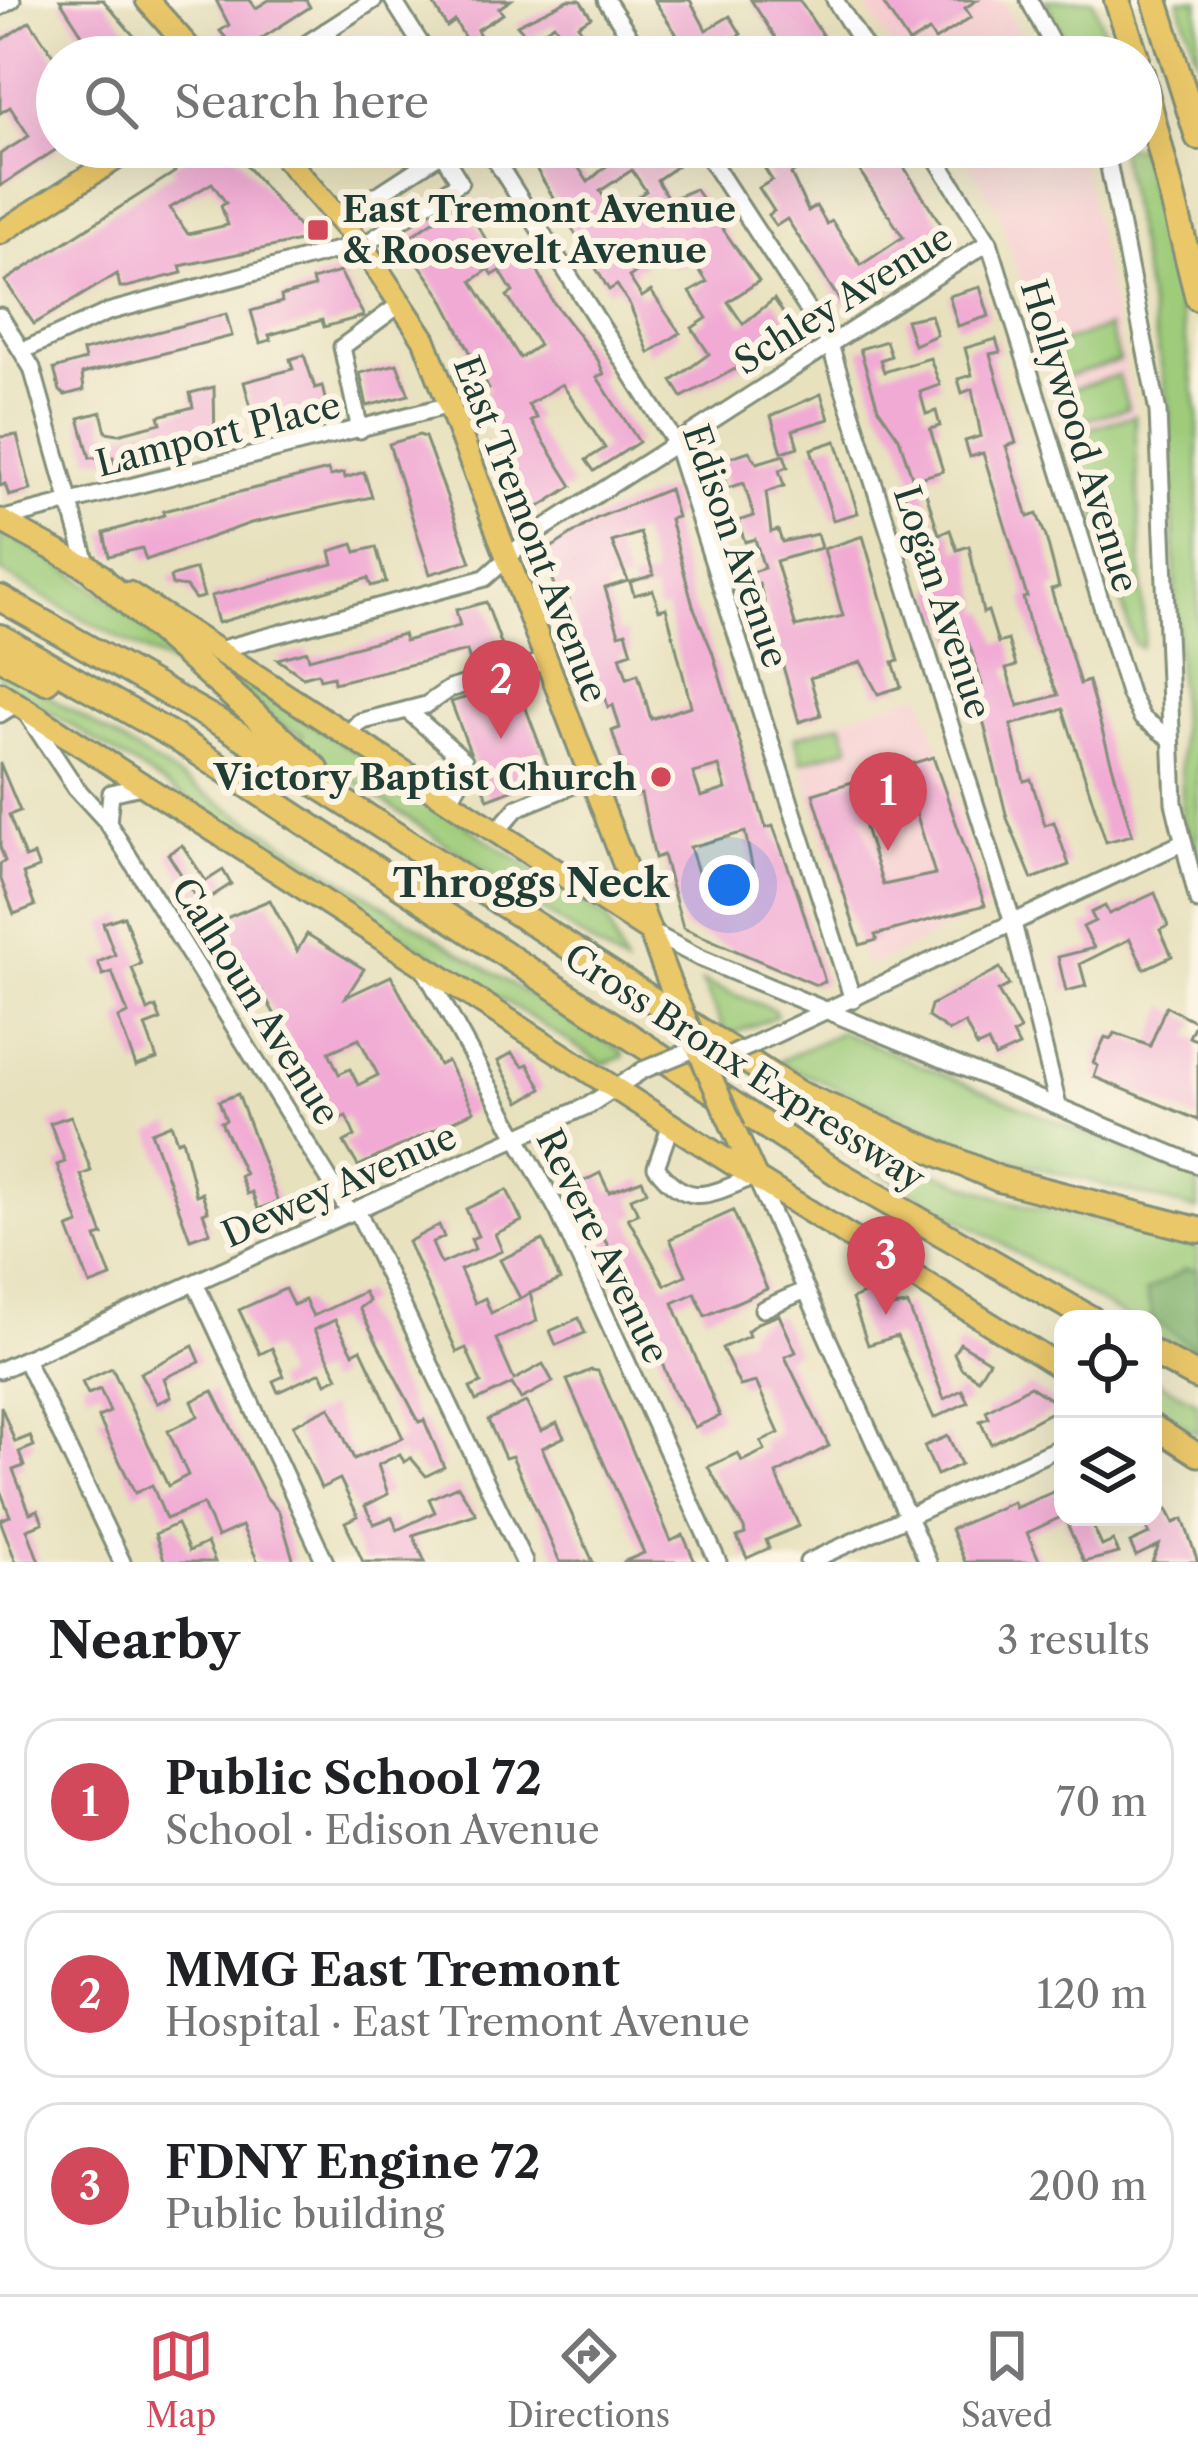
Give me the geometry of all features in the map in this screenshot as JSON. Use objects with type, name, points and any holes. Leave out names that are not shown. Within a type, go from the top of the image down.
[{"type":"highway","points":[[1117,0],[1129,36]]},
{"type":"highway","points":[[1155,0],[1198,136]]},
{"type":"highway","points":[[1162,156],[1198,298]]},
{"type":"highway","points":[[88,567],[264,727],[430,860]]},
{"type":"highway","name":"Cross Bronx Expressway","points":[[0,598],[190,705],[729,1052],[824,1107],[999,1179],[1198,1230]]},
{"type":"highway","name":"Cross Bronx Expressway","points":[[0,638],[127,708],[803,1152],[1075,1310]]},
{"type":"highway","points":[[0,657],[266,797]]},
{"type":"highway","points":[[1162,1358],[1198,1376]]},
{"type":"main road","points":[[147,0],[179,36]]},
{"type":"main road","points":[[0,233],[101,168]]},
{"type":"main road","name":"East Tremont Avenue","points":[[299,168],[404,302],[450,406],[646,929],[755,1176]]},
{"type":"main road","points":[[0,520],[88,567],[646,929]]},
{"type":"main road","points":[[6,703],[148,788],[1054,1363]]},
{"type":"main road","points":[[1162,1432],[1198,1455]]},
{"type":"street","points":[[0,8],[11,0]]},
{"type":"street","points":[[318,36],[374,0]]},
{"type":"street","points":[[393,0],[416,36]]},
{"type":"street","points":[[606,0],[629,36]]},
{"type":"street","points":[[835,0],[858,36]]},
{"type":"street","points":[[1029,0],[1048,36]]},
{"type":"street","points":[[326,31],[329,36]]},
{"type":"street","points":[[339,220],[419,168]]},
{"type":"street","points":[[24,350],[107,312],[361,245],[460,182],[451,168]]},
{"type":"street","name":"Edison Avenue","points":[[500,168],[675,442],[854,1000]]},
{"type":"street","name":"Logan Avenue","points":[[716,168],[829,342],[1013,923],[1058,1105]]},
{"type":"street","name":"Hollywood Avenue","points":[[942,168],[989,242],[1129,692],[1142,718],[1171,739]]},
{"type":"street","points":[[1109,168],[1158,412],[1171,739],[1180,844],[1198,901]]},
{"type":"street","name":"Schley Avenue","points":[[218,650],[485,578],[532,536],[989,242]]},
{"type":"street","points":[[360,430],[342,347],[404,302]]},
{"type":"street","points":[[0,316],[24,350],[88,567]]},
{"type":"street","name":"Lamport Place","points":[[0,520],[450,406]]},
{"type":"street","points":[[348,734],[359,722],[426,706],[449,689],[546,661]]},
{"type":"street","name":"Calhoun Avenue","points":[[6,703],[108,823],[354,1211],[524,1562]]},
{"type":"street","points":[[407,710],[464,760],[464,774],[449,801]]},
{"type":"street","points":[[496,832],[517,808],[590,778]]},
{"type":"street","points":[[108,823],[111,793],[128,786],[148,788]]},
{"type":"street","name":"Dewey Avenue","points":[[0,1370],[593,1103],[643,1070],[755,1044],[1180,844]]},
{"type":"street","points":[[646,929],[700,958],[1198,1165]]},
{"type":"street","name":"Revere Avenue","points":[[421,963],[518,1137],[594,1287],[718,1562]]},
{"type":"street","points":[[671,1124],[656,1167],[686,1195],[701,1196],[755,1176]]},
{"type":"street","name":"East Tremont Avenue","points":[[755,1176],[928,1562]]},
{"type":"street","points":[[195,1282],[325,1562]]},
{"type":"street","points":[[764,1309],[806,1290]]},
{"type":"street","points":[[25,1359],[122,1562]]},
{"type":"street","points":[[808,1562],[1054,1451]]},
{"type":"shaded area","points":[[862,0],[1003,0],[1021,36],[885,36]]},
{"type":"shaded area","points":[[971,168],[1083,168],[1135,415],[1071,434],[997,208]]},
{"type":"shaded area","points":[[921,693],[989,910],[865,968],[793,735]]},
{"type":"green space","points":[[1045,0],[1093,0],[1106,36],[1063,36]]},
{"type":"green space","points":[[1179,0],[1198,0],[1198,63]]},
{"type":"green space","points":[[1123,168],[1145,168],[1184,328],[1198,415],[1198,869],[1183,818],[1169,406]]},
{"type":"green space","points":[[1109,327],[1119,361],[1059,379],[1049,346]]},
{"type":"green space","points":[[1118,375],[1128,408],[1074,423],[1064,392]]},
{"type":"green space","points":[[1135,415],[1141,648],[1134,644],[1071,434]]},
{"type":"green space","points":[[0,532],[96,590],[182,662],[177,667],[154,656],[0,571]]},
{"type":"green space","points":[[168,629],[607,919],[625,966],[298,743],[303,734],[284,727]]},
{"type":"green space","points":[[0,667],[623,1052],[623,1057],[604,1064],[0,680]]},
{"type":"green space","points":[[842,723],[850,747],[802,762],[795,737]]},
{"type":"green space","points":[[702,982],[774,1010],[777,1016],[727,1036]]},
{"type":"green space","points":[[841,1032],[1198,1180],[1198,1210],[984,1153],[778,1062]]},
{"type":"green space","points":[[852,1141],[1009,1201],[1198,1248],[1198,1356],[1162,1337],[1162,1310],[1114,1310],[844,1151]]},
{"type":"green space","points":[[1185,1269],[1198,1270],[1198,1350],[1162,1326],[1162,1310],[1150,1310],[1146,1292]]},
{"type":"green space","points":[[1162,1384],[1198,1403],[1198,1434],[1162,1411]]},
{"type":"building","points":[[60,0],[103,0],[134,36],[83,36]]},
{"type":"building","points":[[216,0],[250,0],[256,8],[269,0],[306,0],[310,7],[265,36],[224,36],[220,31],[229,25]]},
{"type":"building","points":[[431,0],[511,0],[499,8],[503,14],[477,30],[480,36],[464,36],[455,21],[447,27]]},
{"type":"building","points":[[568,0],[580,0],[591,17],[578,25],[585,36],[562,36],[554,24],[527,36],[517,25]]},
{"type":"building","points":[[654,0],[690,0],[706,30],[730,16],[741,34],[738,36],[678,36]]},
{"type":"building","points":[[751,0],[799,0],[823,36],[774,36]]},
{"type":"building","points":[[881,0],[977,0],[965,8],[971,17],[941,36],[929,31],[904,36]]},
{"type":"building","points":[[30,21],[40,36],[36,36],[36,163],[0,186],[0,154],[29,136],[10,107],[0,113],[0,41]]},
{"type":"building","points":[[172,168],[248,168],[309,239],[180,266],[182,273],[127,287],[120,287],[117,274],[34,324],[5,281],[175,172]],"holes":[[[212,183],[226,203],[221,206],[228,225],[188,234],[170,208]]]},
{"type":"building","points":[[536,168],[579,168],[588,182],[604,168],[674,168],[657,180],[669,200],[695,189],[759,281],[728,302],[743,324],[774,299],[798,336],[682,397],[672,381],[709,354],[692,328],[707,318],[690,292],[707,282],[693,261],[673,267],[657,243],[637,255],[645,267],[635,267],[638,271],[629,277],[642,297],[651,291],[680,333],[649,353],[617,285],[609,290]],"holes":[[[632,170],[646,191],[633,200],[640,212],[622,225],[600,191]]]},
{"type":"building","points":[[764,168],[801,168],[791,174],[808,211],[816,206],[827,224],[832,221],[861,265],[903,237],[858,168],[905,168],[948,235],[842,304],[787,219],[776,226],[768,215],[774,211],[759,188],[772,180]]},
{"type":"building","points":[[459,197],[500,261],[525,245],[553,302],[598,360],[604,374],[597,377],[639,442],[594,471],[586,460],[605,448],[562,384],[528,405],[537,418],[531,421],[572,486],[528,514],[483,393],[489,389],[442,297],[403,241],[452,209],[449,204]],"holes":[[[489,269],[493,275],[500,271],[513,292],[507,296],[539,345],[520,358],[472,281]]]},
{"type":"building","points":[[340,272],[364,316],[324,327],[322,320],[269,335],[271,340],[260,343],[251,311],[282,302],[281,296],[314,287],[312,280]]},
{"type":"building","points":[[980,287],[989,316],[958,326],[949,296]]},
{"type":"building","points":[[226,314],[232,336],[82,374],[84,390],[65,395],[60,391],[54,369],[85,360],[83,351]]},
{"type":"building","points":[[931,315],[937,335],[914,345],[906,320]]},
{"type":"building","points":[[996,339],[1000,352],[990,354],[1016,443],[1006,446],[1028,517],[1037,514],[1046,537],[1059,587],[1051,589],[1080,684],[1088,681],[1132,835],[1106,842],[1063,709],[1011,725],[1024,781],[1031,779],[1045,825],[1054,822],[1069,865],[1032,879],[1007,818],[975,687],[982,685],[974,658],[969,644],[958,647],[948,619],[942,621],[932,589],[944,585],[932,550],[922,552],[903,490],[923,484],[939,534],[950,530],[957,550],[969,546],[983,613],[988,611],[998,643],[1008,640],[1016,666],[1006,669],[1018,706],[1058,695],[1032,634],[1023,598],[1027,597],[983,453],[970,457],[965,441],[981,436],[972,389],[962,393],[958,379],[972,375],[965,348]]},
{"type":"building","points":[[886,341],[891,356],[880,360],[884,372],[930,358],[940,385],[920,392],[926,414],[936,411],[940,426],[930,429],[943,471],[913,480],[899,438],[878,408],[860,349]]},
{"type":"building","points":[[304,355],[315,388],[322,386],[328,412],[297,420],[294,410],[254,420],[244,382],[293,369],[290,359]]},
{"type":"building","points":[[397,364],[409,395],[367,406],[360,373]]},
{"type":"building","points":[[214,387],[215,445],[203,448],[200,437],[115,464],[113,457],[90,458],[79,418],[101,412],[106,432],[118,434],[161,423],[159,416],[193,407],[190,393]]},
{"type":"building","points":[[821,394],[829,419],[793,430],[798,447],[782,452],[771,416]]},
{"type":"building","points":[[17,435],[31,490],[9,496],[5,484],[0,486],[0,437]]},
{"type":"building","points":[[425,437],[471,562],[430,574],[389,444]]},
{"type":"building","points":[[836,441],[858,513],[833,520],[811,449]]},
{"type":"building","points":[[749,451],[757,463],[784,455],[788,467],[779,470],[784,486],[766,492],[771,532],[778,530],[782,542],[817,534],[821,548],[776,561],[796,627],[843,616],[824,549],[863,536],[899,661],[893,662],[901,687],[878,694],[861,662],[810,678],[821,715],[799,722],[759,583],[754,585],[749,573],[764,568],[755,539],[745,542],[738,521],[754,516],[744,483],[727,488],[719,461]]},
{"type":"building","points":[[328,470],[330,476],[344,473],[345,478],[364,472],[372,497],[251,523],[146,560],[142,548],[109,556],[104,533],[164,515],[163,511]]},
{"type":"building","points":[[669,489],[677,517],[670,519],[693,606],[712,651],[766,828],[773,826],[825,982],[816,985],[683,928],[663,855],[655,858],[641,794],[633,796],[612,731],[620,728],[613,705],[608,707],[600,681],[591,684],[569,600],[560,603],[543,553],[597,518]],"holes":[[[640,533],[654,575],[630,582],[634,595],[653,590],[659,610],[666,608],[691,706],[651,719],[638,674],[627,678],[620,656],[632,652],[626,632],[619,634],[605,588],[628,581],[612,542]],[[719,766],[726,789],[701,797],[693,773]],[[745,832],[754,875],[723,884],[721,876],[701,882],[690,847]]]},
{"type":"building","points":[[353,544],[356,552],[376,547],[386,582],[371,586],[368,578],[218,623],[211,596],[333,564],[330,551]]},
{"type":"building","points":[[196,569],[204,597],[195,599],[186,587],[172,585],[170,577]]},
{"type":"building","points":[[486,602],[507,660],[472,670],[467,651],[334,683],[333,676],[320,679],[318,673],[303,677],[277,659],[307,651],[309,659],[403,634],[405,641],[460,626],[456,610]]},
{"type":"building","points":[[516,682],[551,775],[488,799],[451,702]]},
{"type":"building","points":[[933,757],[985,905],[875,935],[877,940],[860,945],[813,794]],"holes":[[[913,803],[935,874],[883,885],[862,818]]]},
{"type":"building","points":[[0,763],[20,811],[9,815],[25,858],[34,855],[39,868],[23,874],[35,906],[14,914],[0,877],[0,864],[5,861],[0,847]]},
{"type":"building","points":[[182,845],[206,881],[223,870],[231,884],[200,904],[168,854]]},
{"type":"building","points":[[1155,893],[1168,926],[1160,930],[1172,956],[1144,969],[1130,939],[1080,964],[1086,986],[1066,991],[1058,957],[1094,948],[1083,927],[1095,921],[1091,913],[1105,906],[1109,914]]},
{"type":"building","points":[[270,900],[297,951],[307,934],[364,969],[346,997],[391,976],[439,1065],[447,1061],[474,1111],[358,1166],[344,1142],[355,1136],[346,1116],[335,1121],[315,1077],[311,1079],[261,990],[256,992],[214,923]],"holes":[[[359,1039],[378,1075],[358,1085],[350,1069],[339,1074],[329,1052]]]},
{"type":"building","points":[[124,916],[141,964],[132,968],[148,1011],[156,1007],[161,1020],[145,1026],[157,1059],[136,1066],[118,1018],[128,1014],[112,972],[103,975],[98,962],[115,955],[103,923]]},
{"type":"building","points":[[1000,968],[1009,985],[998,991],[1020,1030],[1013,1034],[1019,1046],[995,1057],[988,1042],[977,1047],[965,1023],[949,1031],[928,1017],[931,1005]]},
{"type":"building","points":[[1166,1006],[1196,1022],[1189,1037],[1198,1041],[1198,1120],[1094,1077],[1098,1066],[1093,1063],[1105,1037],[1111,1039],[1115,1033],[1150,1046]]},
{"type":"building","points":[[512,1053],[523,1066],[528,1064],[542,1089],[520,1102],[498,1061]]},
{"type":"building","points":[[238,1094],[278,1202],[258,1209],[252,1192],[247,1194],[240,1176],[245,1174],[221,1122],[226,1120],[219,1101]]},
{"type":"building","points":[[71,1116],[91,1171],[81,1175],[103,1235],[96,1237],[111,1277],[90,1285],[68,1228],[79,1224],[57,1165],[65,1162],[50,1123]]},
{"type":"building","points":[[171,1124],[177,1141],[182,1139],[196,1195],[202,1193],[208,1211],[203,1213],[210,1232],[190,1239],[151,1132]]},
{"type":"building","points":[[600,1173],[609,1192],[642,1180],[647,1191],[631,1198],[638,1214],[628,1218],[665,1285],[686,1275],[670,1239],[733,1211],[767,1289],[705,1316],[695,1293],[673,1303],[720,1416],[695,1427],[673,1390],[627,1275],[619,1278],[607,1244],[572,1187]]},
{"type":"building","points":[[507,1190],[522,1221],[495,1234],[502,1251],[460,1270],[475,1303],[485,1298],[491,1313],[529,1294],[520,1298],[500,1260],[543,1240],[560,1280],[530,1293],[537,1321],[496,1339],[514,1380],[543,1364],[553,1382],[521,1399],[512,1384],[476,1401],[470,1388],[481,1383],[466,1348],[457,1352],[408,1242],[439,1225],[444,1237],[432,1243],[441,1264],[475,1249],[471,1239],[478,1236],[466,1209]]},
{"type":"building","points":[[882,1286],[892,1307],[908,1305],[944,1399],[962,1390],[968,1402],[934,1418],[897,1336],[868,1345],[852,1299]]},
{"type":"building","points":[[285,1289],[293,1305],[305,1300],[313,1316],[364,1292],[369,1301],[359,1308],[419,1422],[424,1420],[444,1467],[426,1476],[411,1458],[404,1462],[400,1454],[378,1465],[388,1494],[365,1506],[374,1524],[392,1517],[397,1530],[435,1512],[429,1499],[458,1486],[476,1514],[413,1535],[425,1562],[363,1562],[345,1522],[358,1516],[340,1479],[321,1488],[293,1425],[330,1407],[354,1459],[403,1438],[361,1349],[353,1353],[335,1320],[314,1330],[338,1377],[326,1383],[321,1372],[278,1392],[273,1381],[284,1376],[272,1348],[260,1354],[239,1310]]},
{"type":"building","points":[[779,1315],[796,1352],[785,1357],[829,1446],[776,1474],[799,1526],[766,1540],[769,1548],[747,1558],[737,1537],[745,1534],[744,1528],[708,1467],[738,1453],[742,1461],[765,1450],[761,1442],[779,1433],[756,1382],[740,1386],[722,1348],[749,1336],[747,1331],[757,1323]]},
{"type":"building","points":[[579,1318],[585,1333],[556,1345],[550,1331]]},
{"type":"building","points":[[960,1343],[989,1361],[978,1379],[961,1368],[954,1353]]},
{"type":"building","points":[[193,1346],[200,1362],[164,1378],[171,1397],[157,1403],[140,1373]]},
{"type":"building","points":[[112,1368],[168,1486],[188,1475],[168,1431],[198,1416],[192,1401],[213,1391],[266,1497],[279,1512],[294,1562],[258,1562],[242,1526],[217,1537],[203,1504],[166,1519],[152,1485],[135,1493],[98,1417],[110,1412],[100,1389],[88,1394],[82,1382]]},
{"type":"building","points":[[598,1371],[671,1541],[683,1535],[695,1562],[623,1562],[644,1553],[567,1380]]},
{"type":"building","points":[[1030,1386],[1054,1408],[991,1444],[980,1421],[989,1418],[986,1411]]},
{"type":"building","points":[[526,1402],[541,1431],[557,1423],[564,1437],[542,1448],[593,1562],[560,1562],[512,1456],[505,1458],[488,1420]]},
{"type":"building","points":[[1,1406],[15,1442],[30,1436],[34,1446],[19,1452],[24,1466],[13,1470],[30,1513],[38,1510],[43,1523],[27,1529],[39,1562],[16,1562],[0,1520],[10,1516],[0,1490]]},
{"type":"building","points":[[948,1436],[961,1464],[937,1475],[924,1446]]},
{"type":"building","points":[[1054,1492],[1054,1520],[1027,1533],[1040,1562],[965,1562],[951,1529],[1013,1502],[1015,1508]]},
{"type":"building","points":[[1167,1509],[1174,1523],[1183,1519],[1198,1562],[1152,1562],[1159,1545],[1136,1556],[1130,1543],[1149,1534],[1145,1526],[1162,1526],[1162,1511]]},
{"type":"building","points":[[177,1524],[189,1551],[207,1543],[215,1562],[165,1562],[155,1534]]},
{"type":"building","points":[[1068,1526],[1093,1526],[1102,1546],[1113,1541],[1119,1553],[1084,1562]]},
{"type":"place","name":"East Tremont Avenue & Roosevelt Avenue","points":[[318,230]]},
{"type":"place","name":"MMG East Tremont","points":[[501,739]]},
{"type":"place","name":"Victory Baptist Church","points":[[661,777]]},
{"type":"place","name":"Public School 72","points":[[888,851]]},
{"type":"place","name":"FDNY Engine 72","points":[[886,1315]]},
{"type":"district","name":"Throggs Neck","points":[[531,883]]}]
